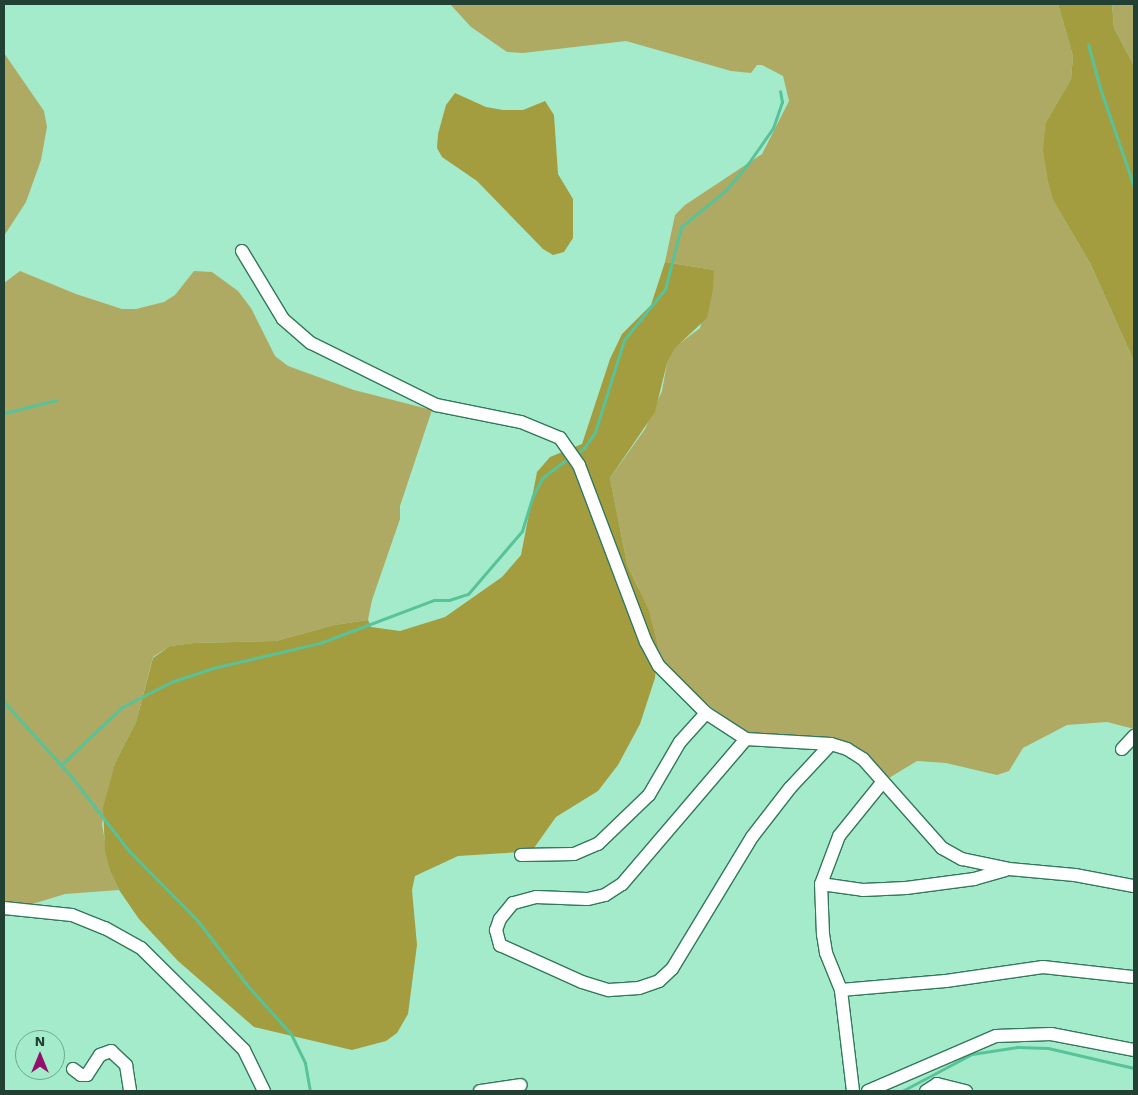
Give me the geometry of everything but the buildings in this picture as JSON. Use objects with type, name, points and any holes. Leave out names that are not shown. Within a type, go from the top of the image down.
[{"type":"street","points":[[242,251],[283,319],[311,343],[436,405],[521,422],[560,438],[579,465],[646,642],[659,666],[706,713],[746,739],[831,744],[863,760],[881,784],[942,848],[962,859],[1009,869],[1075,875],[1134,886]]},
{"type":"street","points":[[521,855],[574,854],[598,844],[649,795],[680,742],[706,713]]},
{"type":"street","points":[[1122,749],[1134,736]]},
{"type":"street","points":[[746,739],[622,884],[605,895],[587,899],[536,897],[513,904],[498,924],[496,939],[500,945],[582,982],[609,990],[639,988],[659,981],[672,969],[752,837],[790,788],[831,744]]},
{"type":"street","points":[[853,1091],[841,990],[826,953],[821,884],[839,836],[881,784]]},
{"type":"street","points":[[821,884],[863,890],[906,888],[974,879],[1009,869]]},
{"type":"street","points":[[4,908],[72,915],[105,928],[141,948],[244,1050],[264,1091]]},
{"type":"street","points":[[841,990],[946,982],[1043,967],[1134,977]]},
{"type":"street","points":[[868,1091],[996,1036],[1051,1034],[1134,1050]]},
{"type":"street","points":[[72,1069],[80,1076],[88,1074],[100,1055],[112,1052],[126,1065],[130,1091]]},
{"type":"street","points":[[480,1091],[521,1084]]},
{"type":"street","points":[[926,1091],[937,1084],[966,1091]]},
{"type":"shaded area","points":[[450,4],[1058,4],[1073,56],[1071,79],[1046,122],[1054,202],[1090,263],[1134,361],[1134,729],[1107,722],[1067,725],[1023,748],[1009,771],[997,775],[946,763],[917,761],[884,781],[850,744],[747,737],[657,662],[638,587],[627,564],[610,478],[645,429],[662,391],[667,363],[675,347],[700,328],[714,270],[665,262],[675,215],[685,205],[762,154],[789,101],[783,76],[762,65],[757,65],[751,73],[731,71],[626,41],[523,53],[507,52],[471,27]]},
{"type":"shaded area","points":[[1058,4],[1112,4],[1114,28],[1134,66],[1134,361],[1090,263],[1054,202],[1048,181],[1043,150],[1046,122],[1071,79],[1073,56]]},
{"type":"shaded area","points":[[1112,4],[1134,4],[1134,66],[1114,28]]},
{"type":"shaded area","points":[[4,53],[44,111],[47,127],[41,160],[26,202],[4,236]]},
{"type":"shaded area","points":[[455,93],[486,107],[503,110],[523,110],[545,101],[554,115],[558,174],[573,199],[573,238],[564,252],[553,255],[543,249],[477,181],[442,157],[437,148],[438,134],[446,105]]},
{"type":"shaded area","points":[[665,262],[714,270],[713,289],[707,318],[675,348],[667,363],[655,412],[610,478],[627,564],[649,611],[658,648],[655,678],[640,724],[618,765],[598,791],[556,817],[534,848],[521,852],[458,856],[415,876],[412,890],[417,945],[408,1014],[397,1033],[386,1041],[352,1050],[254,1027],[178,961],[139,919],[119,890],[110,871],[105,850],[103,808],[115,763],[136,722],[153,658],[170,646],[194,643],[276,641],[334,625],[368,620],[371,627],[400,631],[445,617],[502,577],[521,555],[537,472],[550,457],[582,444],[610,359],[622,334],[651,305]]},
{"type":"shaded area","points":[[20,271],[76,294],[122,309],[136,309],[164,302],[175,295],[194,271],[212,272],[238,291],[251,308],[275,356],[288,366],[354,390],[432,410],[400,506],[400,519],[372,600],[368,620],[334,625],[276,641],[194,643],[170,646],[153,657],[136,722],[115,763],[102,824],[110,871],[119,890],[65,894],[13,910],[4,917],[4,283]]},
{"type":"waterway","points":[[1088,44],[1100,88],[1134,187]]},
{"type":"waterway","points":[[575,455],[584,448],[595,432],[624,340],[665,289],[681,227],[726,190],[747,165],[773,128],[782,102],[780,91]]},
{"type":"waterway","points":[[4,413],[56,400]]},
{"type":"waterway","points":[[61,765],[122,707],[171,682],[213,668],[320,643],[434,600],[449,600],[468,594],[522,531],[533,496],[542,478],[569,458]]},
{"type":"waterway","points":[[4,702],[70,775],[129,851],[197,920],[247,985],[291,1034],[305,1063],[310,1091]]},
{"type":"waterway","points":[[902,1091],[972,1054],[1017,1047],[1048,1048],[1134,1068]]}]
